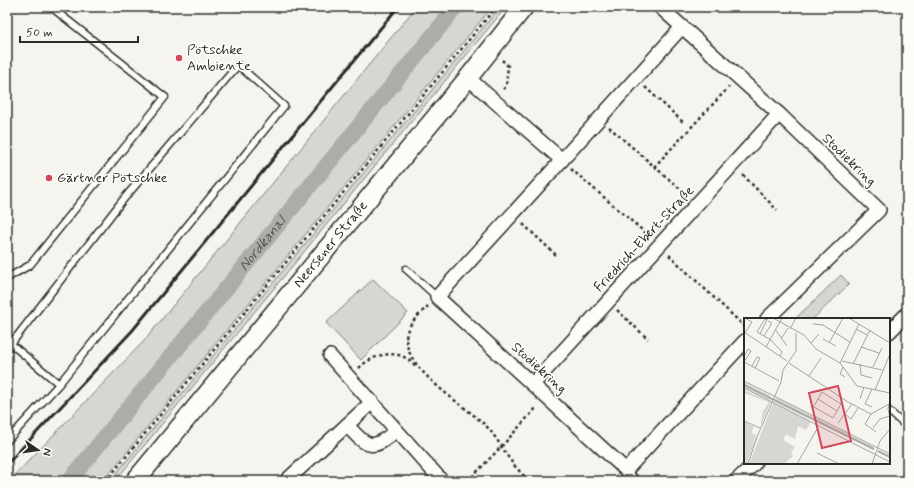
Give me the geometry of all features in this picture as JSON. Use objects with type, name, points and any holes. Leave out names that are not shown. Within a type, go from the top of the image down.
[{"type":"main road","name":"Neersener Straße","points":[[135,481],[468,78],[524,7]]},
{"type":"street","name":"Stodiekring","points":[[660,7],[779,114],[879,210],[768,318]]},
{"type":"street","points":[[437,297],[682,27]]},
{"type":"street","points":[[468,78],[562,160]]},
{"type":"street","name":"Friedrich-Ebert-Straße","points":[[533,384],[698,205],[779,114]]},
{"type":"street","name":"Stodiekring","points":[[437,297],[626,470]]},
{"type":"street","points":[[890,331],[907,314]]},
{"type":"street","points":[[626,470],[744,342]]},
{"type":"street","points":[[330,356],[442,481]]},
{"type":"street","points":[[286,481],[372,402]]},
{"type":"street","points":[[346,425],[360,440],[373,444],[378,444],[384,441],[396,430]]},
{"type":"street","points":[[736,481],[754,464]]},
{"type":"lane","points":[[7,278],[30,265],[165,97],[51,7]]},
{"type":"lane","points":[[7,441],[59,384],[284,106],[238,65],[122,201],[11,344],[59,384]]},
{"type":"lane","points":[[406,269],[437,297]]},
{"type":"lane","points":[[890,412],[907,427]]},
{"type":"lane","points":[[626,470],[637,481]]},
{"type":"path","points":[[106,481],[496,7]]},
{"type":"path","points":[[654,167],[738,76]]},
{"type":"path","points":[[635,79],[684,123]]},
{"type":"path","points":[[600,118],[698,205]]},
{"type":"path","points":[[733,165],[777,210]]},
{"type":"path","points":[[512,215],[556,255]]},
{"type":"path","points":[[437,297],[412,324],[407,332],[410,355],[421,369],[448,394],[483,422],[491,431],[517,469],[529,481]]},
{"type":"path","points":[[608,302],[648,339]]},
{"type":"path","points":[[350,377],[365,362],[384,355],[403,357],[421,369]]},
{"type":"path","points":[[468,481],[547,397]]},
{"type":"shaded area","points":[[416,7],[492,7],[103,481],[9,481],[145,340]]},
{"type":"shaded area","points":[[500,7],[506,7],[115,481],[110,481]]},
{"type":"shaded area","points":[[841,275],[849,284],[814,318],[796,318]]},
{"type":"shaded area","points":[[373,279],[408,313],[361,360],[326,323]]},
{"type":"waterway","name":"Nordkanal","points":[[69,481],[456,7]]},
{"type":"railway","points":[[7,464],[132,331],[398,7]]},
{"type":"place","name":"Pötschke Ambiente","points":[[179,58]]},
{"type":"place","name":"Gärtner Pötschke","points":[[49,178]]}]
